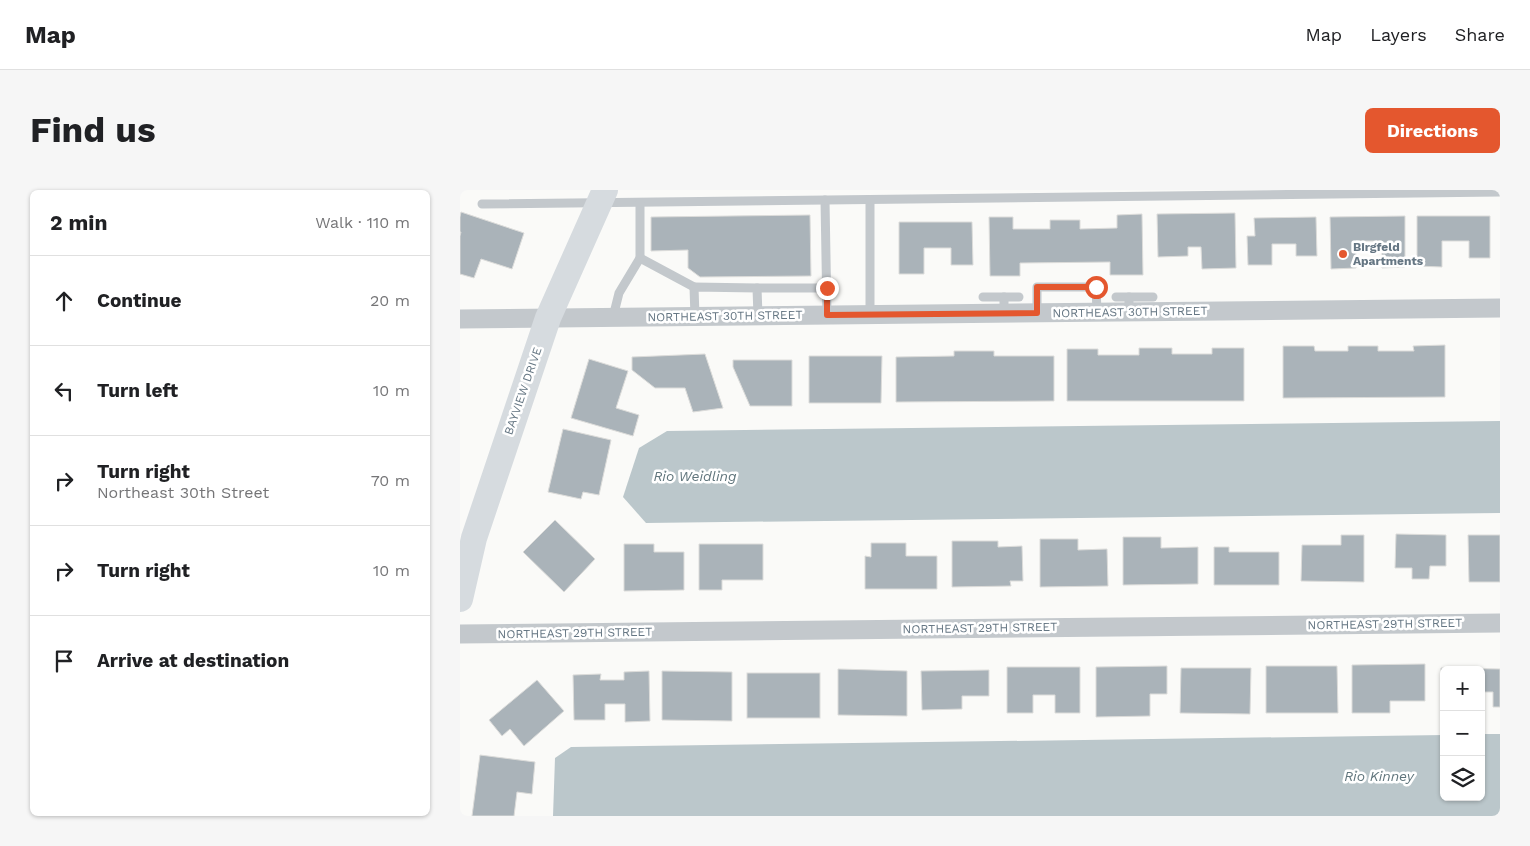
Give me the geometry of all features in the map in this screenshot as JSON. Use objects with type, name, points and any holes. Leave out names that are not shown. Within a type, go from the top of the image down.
[{"type":"street","name":"BAYVIEW DRIVE","points":[[460,599],[467,538],[548,318],[602,197]]},
{"type":"street","name":"NORTHEAST 30TH STREET","points":[[460,319],[870,315],[1004,305],[1037,313],[1097,312],[1129,304],[1500,308]]},
{"type":"street","name":"NORTHEAST 29TH STREET","points":[[460,634],[1500,623]]},
{"type":"lane","points":[[482,204],[602,197],[640,203],[870,200],[966,194],[1500,192]]},
{"type":"lane","points":[[825,200],[827,315]]},
{"type":"lane","points":[[870,200],[870,315]]},
{"type":"lane","points":[[613,317],[619,293],[640,258],[640,203]]},
{"type":"lane","points":[[640,258],[694,287],[827,288]]},
{"type":"lane","points":[[694,287],[695,317]]},
{"type":"lane","points":[[1037,313],[1037,287],[1096,287],[1097,312]]},
{"type":"lane","points":[[757,288],[758,316]]},
{"type":"lane","points":[[983,296],[1004,305],[1019,296]]},
{"type":"lane","points":[[1116,297],[1129,304],[1152,297]]},
{"type":"water","name":"Rio Weidling","points":[[1500,421],[1500,513],[646,523],[623,497],[639,448],[667,431]]},
{"type":"water","name":"Rio Kinney","points":[[1485,734],[1500,734],[1500,816],[553,816],[555,758],[571,747],[1440,735],[1440,801],[1485,801]]},
{"type":"building","points":[[461,212],[524,233],[512,269],[481,259],[474,278],[460,274]]},
{"type":"building","points":[[1235,213],[1236,268],[1202,269],[1201,247],[1188,247],[1188,256],[1158,257],[1157,214]]},
{"type":"building","points":[[1142,214],[1143,275],[1110,275],[1110,262],[1020,263],[1020,276],[990,276],[989,217],[1013,217],[1013,229],[1050,229],[1050,220],[1080,220],[1080,229],[1117,228],[1117,215]]},
{"type":"building","points":[[810,215],[811,276],[700,277],[688,268],[688,250],[651,251],[651,217]]},
{"type":"building","name":"Birgfeld Apartments","points":[[1405,216],[1405,267],[1382,268],[1382,241],[1356,241],[1356,268],[1331,269],[1330,217]]},
{"type":"building","points":[[1417,216],[1490,216],[1490,258],[1469,258],[1469,241],[1442,241],[1442,267],[1417,266]]},
{"type":"building","points":[[1316,217],[1317,256],[1296,256],[1296,244],[1272,244],[1272,265],[1248,265],[1247,236],[1255,236],[1254,218]]},
{"type":"building","points":[[899,222],[972,222],[973,265],[951,265],[951,248],[924,248],[924,274],[899,274]]},
{"type":"building","points":[[1445,345],[1445,397],[1283,398],[1283,346],[1314,346],[1315,351],[1348,351],[1348,346],[1378,346],[1378,351],[1414,351],[1413,346]]},
{"type":"building","points":[[1139,348],[1172,348],[1172,354],[1212,354],[1212,348],[1244,348],[1244,401],[1067,401],[1067,349],[1098,349],[1098,355],[1139,355]]},
{"type":"building","points":[[954,351],[994,351],[994,356],[1054,356],[1054,401],[896,402],[896,357],[954,356]]},
{"type":"building","points":[[705,354],[723,408],[693,412],[685,388],[655,388],[632,370],[632,357]]},
{"type":"building","points":[[809,356],[882,356],[881,403],[809,403]]},
{"type":"building","points":[[589,359],[628,371],[616,408],[639,415],[633,436],[571,418]]},
{"type":"building","points":[[733,360],[792,360],[792,406],[750,406],[733,367]]},
{"type":"building","points":[[563,429],[611,440],[599,495],[583,492],[581,499],[548,492]]},
{"type":"building","points":[[555,520],[595,559],[564,592],[523,552]]},
{"type":"building","points":[[1396,534],[1446,535],[1446,566],[1430,566],[1429,579],[1412,579],[1412,568],[1395,568]]},
{"type":"building","points":[[1341,535],[1364,535],[1364,582],[1301,581],[1302,545],[1341,545]]},
{"type":"building","points":[[1468,535],[1500,535],[1500,582],[1469,582]]},
{"type":"building","points":[[1123,537],[1161,537],[1161,548],[1198,547],[1198,584],[1123,585]]},
{"type":"building","points":[[1040,539],[1078,539],[1078,550],[1107,549],[1108,586],[1040,587]]},
{"type":"building","points":[[952,541],[998,541],[998,547],[1022,546],[1023,581],[1010,581],[1011,586],[952,587]]},
{"type":"building","points":[[871,543],[906,543],[906,556],[937,556],[937,589],[865,589],[865,556],[871,557]]},
{"type":"building","points":[[624,544],[654,544],[654,552],[684,552],[684,590],[624,591]]},
{"type":"building","points":[[699,544],[763,544],[763,580],[722,580],[722,590],[699,590]]},
{"type":"building","points":[[1214,547],[1229,547],[1229,552],[1279,552],[1279,585],[1214,585]]},
{"type":"building","points":[[1425,664],[1425,701],[1390,701],[1390,713],[1352,713],[1352,665]]},
{"type":"building","points":[[1167,666],[1167,694],[1150,694],[1150,716],[1096,717],[1096,667]]},
{"type":"building","points":[[1266,666],[1337,666],[1338,713],[1266,713]]},
{"type":"building","points":[[1007,667],[1080,667],[1080,713],[1055,713],[1055,695],[1033,695],[1033,713],[1007,713]]},
{"type":"building","points":[[1181,668],[1251,668],[1250,714],[1180,713]]},
{"type":"building","points":[[838,669],[907,671],[907,716],[838,715]]},
{"type":"building","points":[[1485,669],[1500,669],[1500,707],[1493,707],[1493,692],[1485,692]]},
{"type":"building","points":[[989,670],[989,696],[962,696],[962,709],[922,710],[921,671]]},
{"type":"building","points":[[649,671],[650,721],[625,722],[625,704],[605,704],[605,720],[574,720],[573,675],[601,674],[600,680],[624,680],[624,672]]},
{"type":"building","points":[[662,671],[732,672],[732,721],[662,720]]},
{"type":"building","points":[[747,673],[820,673],[820,718],[747,718]]},
{"type":"building","points":[[537,680],[564,711],[524,746],[510,729],[502,736],[489,720]]},
{"type":"building","points":[[480,755],[535,762],[532,794],[517,792],[514,816],[472,816]]},
{"type":"place","name":"Birgfeld Apartments","points":[[1343,254]]},
{"type":"route","points":[[827,288],[827,315],[1037,313],[1037,287],[1096,287]]}]
